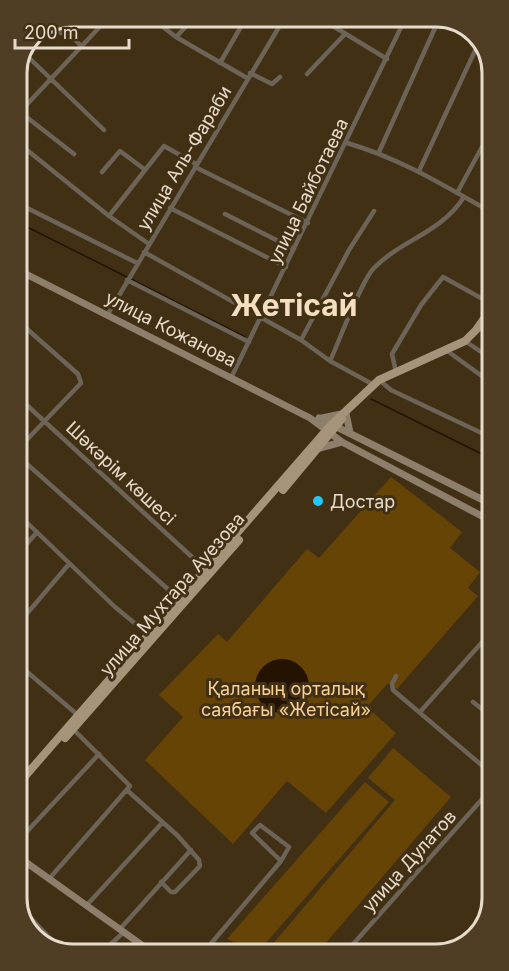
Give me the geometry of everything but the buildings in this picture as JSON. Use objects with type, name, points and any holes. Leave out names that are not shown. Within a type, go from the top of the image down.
[{"type":"main road","name":"улица Мухтара Ауезова","points":[[27,781],[331,429],[376,383],[465,340],[482,322]]},
{"type":"main road","name":"улица Мухтара Ауезова","points":[[181,601],[206,569],[319,444]]},
{"type":"main road","name":"улица Мухтара Ауезова","points":[[27,775],[71,728]]},
{"type":"street","points":[[27,104],[99,27]]},
{"type":"street","points":[[164,27],[176,37],[247,78]]},
{"type":"street","points":[[176,37],[185,27]]},
{"type":"street","points":[[220,63],[241,27]]},
{"type":"street","name":"улица Аль-Фараби","points":[[108,314],[279,27]]},
{"type":"street","points":[[334,27],[387,59]]},
{"type":"street","name":"улица Байботаева","points":[[232,376],[401,27]]},
{"type":"street","points":[[379,152],[435,27]]},
{"type":"street","points":[[57,30],[61,33],[67,31],[81,46]]},
{"type":"street","points":[[307,74],[345,34]]},
{"type":"street","points":[[419,171],[476,49]]},
{"type":"street","points":[[29,58],[104,130]]},
{"type":"street","points":[[250,72],[272,84],[280,77]]},
{"type":"street","points":[[27,117],[74,154]]},
{"type":"street","points":[[347,143],[379,152],[419,171],[482,207]]},
{"type":"street","points":[[109,216],[144,169],[166,146],[196,166],[308,223]]},
{"type":"street","points":[[457,193],[482,147]]},
{"type":"street","points":[[27,150],[109,216],[148,244]]},
{"type":"street","points":[[102,172],[120,151],[144,169]]},
{"type":"street","points":[[330,362],[372,269],[405,243],[417,240],[454,212],[464,197]]},
{"type":"street","points":[[27,208],[137,263]]},
{"type":"street","points":[[170,208],[286,267]]},
{"type":"street","points":[[301,340],[349,250],[374,210]]},
{"type":"street","points":[[225,214],[294,249]]},
{"type":"street","points":[[144,252],[301,340],[330,362],[482,434]]},
{"type":"street","name":"улица Кожанова","points":[[27,274],[232,376],[331,429],[350,433],[482,500]]},
{"type":"street","points":[[396,372],[392,354],[420,305],[443,278],[482,299]]},
{"type":"street","points":[[127,280],[249,342]]},
{"type":"street","points":[[478,328],[482,330]]},
{"type":"street","points":[[27,329],[80,377],[81,383],[27,440]]},
{"type":"street","points":[[465,340],[482,352]]},
{"type":"street","points":[[446,350],[482,376]]},
{"type":"street","name":"Шәкәрім көшесі","points":[[27,405],[206,569]]},
{"type":"street","points":[[342,442],[319,444],[314,419],[345,415],[350,433]]},
{"type":"street","name":"улица Кожанова","points":[[331,429],[342,442],[482,517]]},
{"type":"street","points":[[27,464],[181,601]]},
{"type":"street","points":[[430,488],[435,477]]},
{"type":"street","points":[[27,523],[69,564],[151,637]]},
{"type":"street","points":[[27,544],[37,532]]},
{"type":"street","points":[[27,614],[69,564]]},
{"type":"street","points":[[420,712],[482,642]]},
{"type":"street","points":[[27,672],[80,717]]},
{"type":"street","points":[[396,676],[392,688],[482,765]]},
{"type":"street","points":[[473,702],[482,709]]},
{"type":"street","points":[[71,728],[191,850],[200,864],[173,893],[161,882]]},
{"type":"street","points":[[27,831],[99,754]]},
{"type":"street","points":[[49,879],[129,788]]},
{"type":"street","name":"улица Дулатов","points":[[353,944],[482,799]]},
{"type":"street","points":[[86,906],[162,823]]},
{"type":"street","points":[[211,944],[281,861],[289,847],[260,825],[252,833],[281,861]]},
{"type":"street","points":[[109,944],[191,850]]},
{"type":"street","points":[[27,863],[140,944]]},
{"type":"street","points":[[32,919],[50,938]]},
{"type":"green space","name":"Қаланың орталық саябағы «Жетісай»","points":[[391,477],[462,532],[450,548],[480,572],[468,588],[478,596],[397,689],[388,683],[367,707],[396,733],[326,813],[287,781],[233,844],[145,760],[183,717],[159,695],[218,634],[227,642],[307,549],[319,558]]},
{"type":"green space","points":[[393,748],[451,797],[325,944],[273,944],[395,800],[368,778]]},
{"type":"green space","points":[[365,782],[389,802],[265,944],[239,944],[227,939]]},
{"type":"shaded area","points":[[277,659],[287,659],[297,663],[305,671],[309,686],[305,701],[297,709],[287,713],[277,713],[267,709],[259,701],[255,691],[255,681],[259,671],[267,663]]},
{"type":"waterway","points":[[27,227],[127,277]]},
{"type":"waterway","points":[[131,279],[245,337]]},
{"type":"waterway","points":[[371,399],[482,454]]},
{"type":"place","name":"Достар","points":[[318,501]]},
{"type":"district","name":"Жетісай","points":[[294,305]]}]
